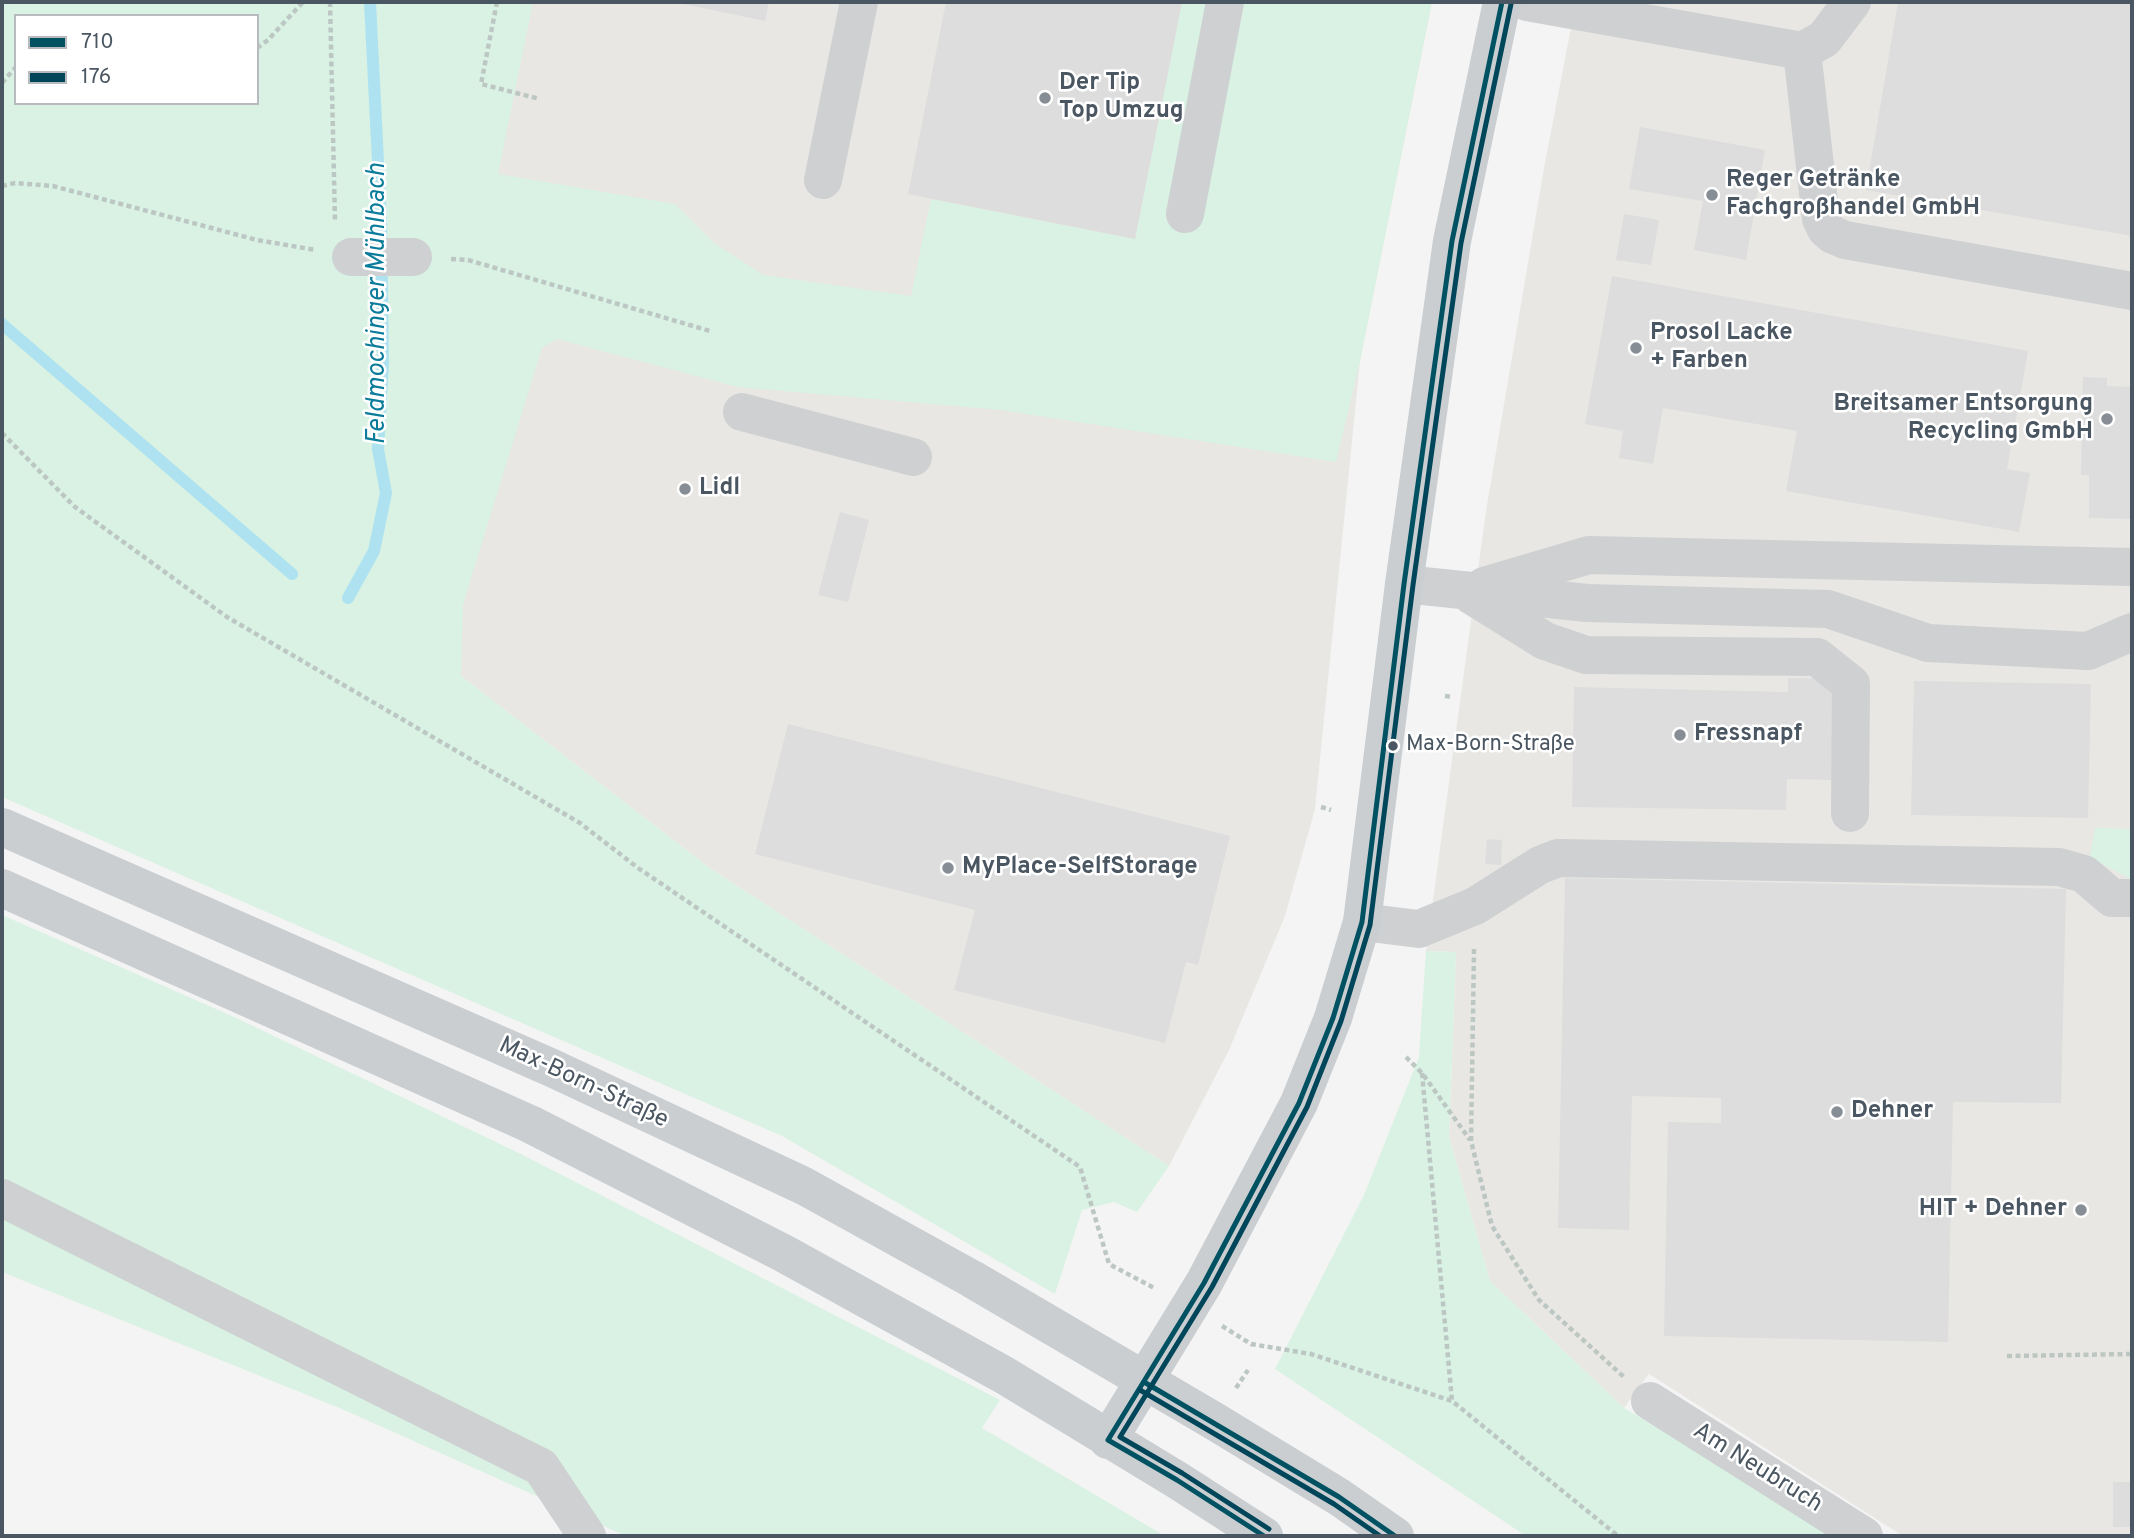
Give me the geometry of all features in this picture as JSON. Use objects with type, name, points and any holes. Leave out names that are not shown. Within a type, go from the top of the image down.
[{"type":"main road","points":[[1108,1440],[1204,1283],[1298,1103],[1333,1018],[1362,922],[1404,584],[1452,241],[1502,2]]},
{"type":"main road","name":"Max-Born-Straße","points":[[2,827],[552,1068],[804,1186],[972,1279],[1339,1497],[1395,1536]]},
{"type":"main road","points":[[2,888],[530,1124],[783,1253],[1004,1375],[1264,1536]]},
{"type":"street","points":[[822,180],[859,2]]},
{"type":"street","points":[[1185,214],[1225,2]]},
{"type":"street","points":[[1527,2],[1802,51],[1824,38],[1852,2]]},
{"type":"street","points":[[1802,51],[1821,219],[1833,235],[1844,240],[2132,291]]},
{"type":"street","points":[[342,255],[413,257]]},
{"type":"street","points":[[742,412],[913,457]]},
{"type":"street","points":[[1466,592],[1589,555],[2132,567]]},
{"type":"street","points":[[1404,584],[1587,603],[1828,609],[1928,643],[2088,651],[2132,632]]},
{"type":"street","points":[[1466,592],[1545,641],[1586,655],[1817,657],[1851,684],[1850,813]]},
{"type":"street","points":[[1362,922],[1419,929],[1475,906],[1540,865],[1558,858],[2059,867],[2084,874],[2112,898],[2132,898]]},
{"type":"street","points":[[2,1198],[541,1467],[587,1536]]},
{"type":"street","name":"Am Neubruch","points":[[1650,1401],[1864,1536]]},
{"type":"path","points":[[259,47],[303,2]]},
{"type":"path","points":[[2,186],[16,183],[53,186],[257,240],[342,255],[337,210],[330,2]]},
{"type":"path","points":[[497,2],[481,84],[540,99]]},
{"type":"path","points":[[2,83],[14,69]]},
{"type":"path","points":[[413,257],[468,260],[709,331]]},
{"type":"path","points":[[2,433],[75,507],[227,617],[580,823],[638,868],[1080,1167],[1109,1264]]},
{"type":"path","points":[[1446,696],[1453,697]]},
{"type":"path","points":[[1321,807],[1331,810]]},
{"type":"path","points":[[1475,906],[1471,1141],[1492,1226],[1539,1300],[1650,1401]]},
{"type":"path","points":[[1406,1057],[1422,1073],[1471,1141]]},
{"type":"path","points":[[1422,1073],[1452,1401]]},
{"type":"path","points":[[1251,1343],[1311,1354],[1452,1401],[1618,1536]]},
{"type":"path","points":[[2007,1356],[2132,1354]]},
{"type":"shaded area","points":[[398,2],[1432,2],[1360,361],[1315,809],[1285,916],[1229,1050],[1169,1166],[711,869],[461,676]]},
{"type":"shaded area","points":[[1576,2],[2132,2],[2132,1536],[1903,1536],[1649,1374],[1624,1408],[1490,1281],[1449,1137],[1456,952],[1426,951],[1486,511],[1544,168]]},
{"type":"green space","points":[[2,2],[533,2],[498,174],[675,204],[714,243],[763,275],[911,296],[931,199],[1135,239],[1182,2],[1432,2],[1360,361],[1336,462],[1001,410],[738,387],[557,339],[542,348],[463,604],[461,676],[711,869],[1169,1166],[1137,1212],[1114,1202],[1082,1210],[1055,1294],[782,1136],[2,797]]},
{"type":"green space","points":[[2095,828],[2132,829],[2132,880],[2090,857]]},
{"type":"green space","points":[[2,915],[232,1016],[521,1154],[1000,1400],[982,1428],[1165,1536],[626,1536],[342,1409],[2,1272]]},
{"type":"green space","points":[[1426,951],[1456,952],[1449,1137],[1490,1281],[1624,1408],[1839,1536],[1526,1536],[1275,1369],[1364,1195],[1419,1057]]},
{"type":"building","points":[[674,2],[769,2],[765,21]]},
{"type":"building","name":"Der Tip Top Umzug","points":[[946,2],[1182,2],[1135,239],[908,194]]},
{"type":"building","points":[[1898,2],[2132,2],[2132,236],[1866,190]]},
{"type":"building","name":"Reger Getränke Fachgroßhandel GmbH","points":[[1640,127],[1765,150],[1746,260],[1694,250],[1703,201],[1629,189]]},
{"type":"building","points":[[1624,214],[1659,220],[1651,265],[1616,260]]},
{"type":"building","points":[[1612,276],[2028,351],[2007,469],[2030,473],[2019,532],[1786,491],[1797,431],[1663,408],[1653,464],[1619,458],[1623,431],[1585,424]]},
{"type":"building","name":"Breitsamer Entsorgung Recycling GmbH","points":[[2083,377],[2107,378],[2107,386],[2132,387],[2132,519],[2089,518],[2089,475],[2081,475]]},
{"type":"building","points":[[840,512],[869,520],[848,602],[818,595]]},
{"type":"building","name":"Fressnapf","points":[[1788,678],[1835,679],[1833,780],[1787,779],[1786,810],[1572,807],[1574,687],[1788,692]]},
{"type":"building","points":[[1914,681],[2091,684],[2088,818],[1911,815]]},
{"type":"building","name":"MyPlace-SelfStorage","points":[[788,724],[1230,836],[1198,965],[1186,962],[1165,1043],[954,990],[975,910],[755,854]]},
{"type":"building","points":[[1487,839],[1502,840],[1501,865],[1485,864]]},
{"type":"building","name":"Dehner","points":[[1565,878],[2066,889],[2061,1103],[1953,1102],[1948,1342],[1664,1336],[1668,1122],[1721,1123],[1721,1098],[1632,1096],[1629,1230],[1558,1228]]},
{"type":"building","points":[[2113,1482],[2132,1482],[2132,1527],[2113,1527]]},
{"type":"waterway","name":"Feldmochinger Mühlbach","points":[[348,598],[374,551],[386,493],[378,449],[383,363],[381,221],[370,2]]},
{"type":"waterway","points":[[2,324],[292,574]]},
{"type":"transit line","name":"710","points":[[1264,1536],[1108,1440],[1204,1283],[1299,1103],[1333,1018],[1362,922],[1404,584],[1452,241],[1502,2]]},
{"type":"transit line","name":"176","points":[[1269,1529],[1120,1437],[1212,1287],[1307,1107],[1341,1021],[1370,925],[1413,585],[1461,243],[1511,4]]},
{"type":"transit line","name":"710","points":[[1144,1382],[1339,1497],[1395,1536]]},
{"type":"transit line","name":"176","points":[[1140,1390],[1334,1504],[1380,1536]]},
{"type":"place","name":"Der Tip Top Umzug","points":[[1045,98]]},
{"type":"place","name":"Reger Getränke Fachgroßhandel GmbH","points":[[1712,195]]},
{"type":"place","name":"Prosol Lacke + Farben","points":[[1636,348]]},
{"type":"place","name":"Breitsamer Entsorgung Recycling GmbH","points":[[2107,419]]},
{"type":"place","name":"Lidl","points":[[685,489]]},
{"type":"place","name":"Fressnapf","points":[[1680,735]]},
{"type":"place","name":"Max-Born-Straße","points":[[1393,746]]},
{"type":"place","name":"MyPlace-SelfStorage","points":[[948,868]]},
{"type":"place","name":"Dehner","points":[[1837,1112]]},
{"type":"place","name":"HIT + Dehner","points":[[2081,1210]]}]
